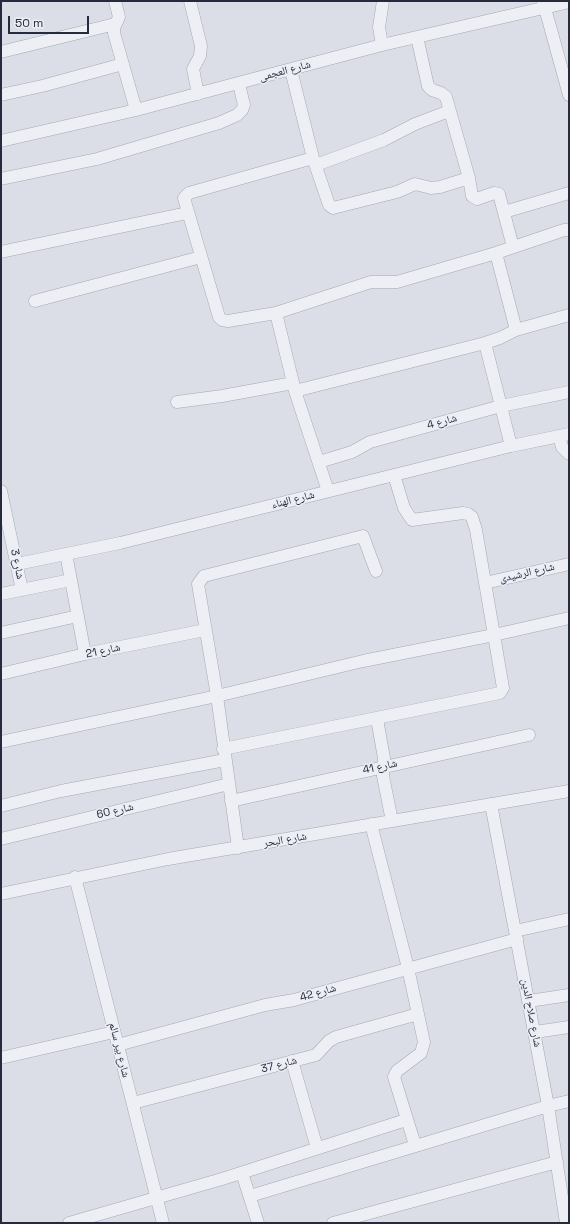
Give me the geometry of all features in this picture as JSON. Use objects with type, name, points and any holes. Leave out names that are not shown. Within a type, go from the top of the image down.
[{"type":"street","points":[[115,1],[119,14],[115,24],[114,34],[136,110]]},
{"type":"street","points":[[190,1],[201,46],[200,56],[193,69],[198,94]]},
{"type":"street","points":[[382,45],[379,26],[383,1]]},
{"type":"street","name":"شارع العجمى","points":[[1,141],[136,110],[544,4],[569,2]]},
{"type":"street","points":[[544,4],[569,95]]},
{"type":"street","points":[[1,52],[115,24]]},
{"type":"street","points":[[417,37],[428,86],[432,90],[441,93],[446,97],[473,197],[477,199],[498,193],[513,247]]},
{"type":"street","points":[[1,95],[42,86],[123,64]]},
{"type":"street","points":[[291,70],[314,161],[329,205],[333,208],[397,192],[415,184],[431,188],[440,187],[469,178]]},
{"type":"street","points":[[1,179],[97,160],[219,123],[237,115],[242,110],[244,105],[239,84]]},
{"type":"street","points":[[449,111],[415,124],[384,140],[314,161],[186,194],[184,200],[187,213],[219,317],[222,320],[228,321],[276,313],[371,282],[397,282],[496,253],[564,230],[569,230]]},
{"type":"street","points":[[504,212],[569,193]]},
{"type":"street","points":[[1,252],[187,213]]},
{"type":"street","points":[[496,253],[516,330]]},
{"type":"street","points":[[35,301],[201,257]]},
{"type":"street","points":[[276,313],[294,387],[328,492]]},
{"type":"street","points":[[177,402],[294,387],[485,343],[516,330],[569,315]]},
{"type":"street","points":[[485,343],[511,446]]},
{"type":"street","name":"شارع 4","points":[[318,462],[352,452],[370,442],[500,406],[569,392]]},
{"type":"street","points":[[564,435],[562,447],[569,454]]},
{"type":"street","name":"شارع الهناء","points":[[17,564],[66,554],[328,492],[511,446],[564,435]]},
{"type":"street","points":[[1,806],[377,719],[500,693],[503,688],[476,530],[472,517],[463,513],[412,520],[404,508],[394,475]]},
{"type":"street","name":"شارع 3","points":[[1,491],[4,524],[17,564],[22,590]]},
{"type":"street","points":[[238,848],[217,696],[198,584],[204,576],[363,536],[376,571]]},
{"type":"street","points":[[66,554],[85,654]]},
{"type":"street","name":"شارع الرشيدى","points":[[485,583],[569,564]]},
{"type":"street","points":[[1,594],[71,580]]},
{"type":"street","points":[[1,633],[78,616]]},
{"type":"street","points":[[1,742],[217,696],[297,675],[494,635],[569,618]]},
{"type":"street","name":"شارع 21","points":[[1,674],[85,654],[205,630]]},
{"type":"street","points":[[377,719],[384,758],[383,776],[392,821]]},
{"type":"street","name":"شارع 41","points":[[231,801],[383,766],[529,735]]},
{"type":"street","name":"شارع 60","points":[[1,839],[229,784]]},
{"type":"street","name":"شارع البحر","points":[[1,894],[75,877],[168,859],[569,791]]},
{"type":"street","name":"شارع صلاح الدين","points":[[491,804],[535,1032],[566,1223]]},
{"type":"street","points":[[371,824],[408,968],[424,1038],[423,1049],[395,1074],[406,1120],[415,1145]]},
{"type":"street","name":"شارع بير سالم","points":[[75,877],[163,1223]]},
{"type":"street","name":"شارع 42","points":[[118,1045],[265,1006],[294,1000],[408,968],[569,919]]},
{"type":"street","points":[[529,1001],[569,995]]},
{"type":"street","name":"شارع 37","points":[[133,1103],[316,1055],[329,1041],[336,1037],[418,1014]]},
{"type":"street","points":[[535,1032],[569,1028]]},
{"type":"street","points":[[1,1058],[114,1032]]},
{"type":"street","points":[[292,1061],[318,1148]]},
{"type":"street","points":[[250,1196],[415,1145],[548,1106],[569,1102]]},
{"type":"street","points":[[69,1223],[242,1173],[406,1120]]},
{"type":"street","points":[[333,1223],[557,1162]]},
{"type":"street","points":[[242,1173],[258,1223]]}]
